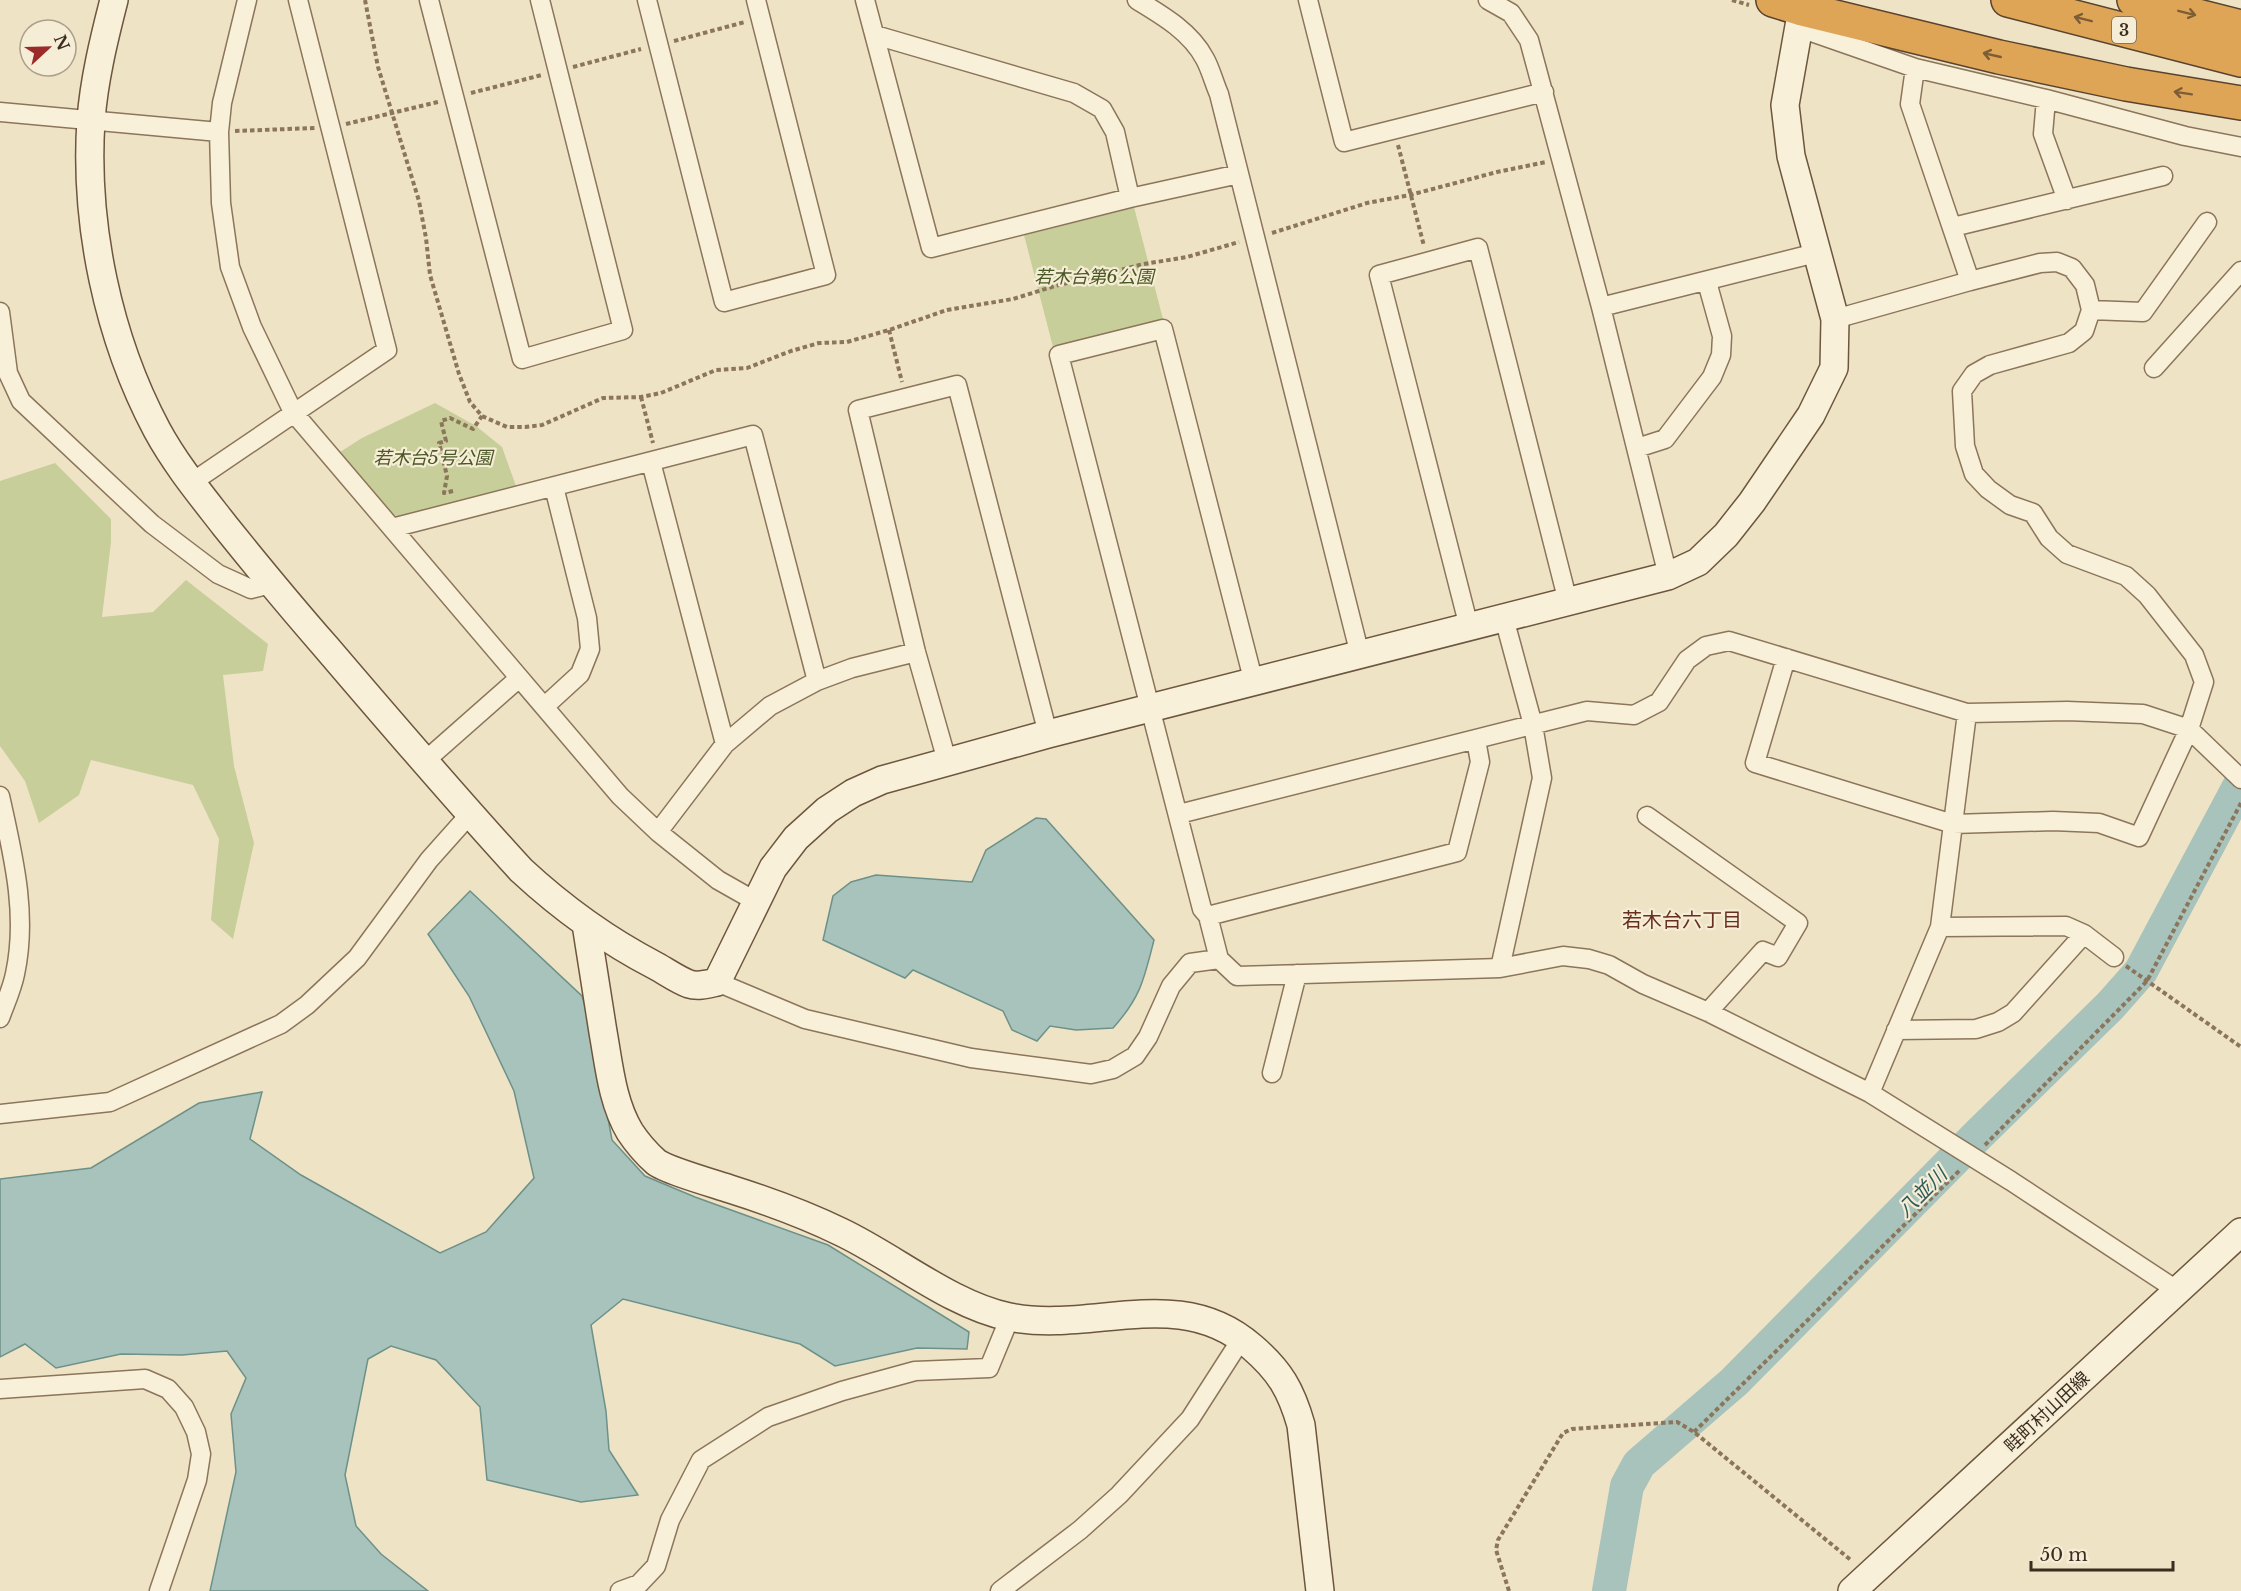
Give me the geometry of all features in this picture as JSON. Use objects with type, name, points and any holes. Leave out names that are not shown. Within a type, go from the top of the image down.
[{"type":"highway","name":"3","points":[[2008,0],[2241,60]]},
{"type":"highway","name":"3","points":[[2134,0],[2241,27]]},
{"type":"highway","points":[[1792,12],[2126,84],[2241,103]]},
{"type":"street","points":[[114,0],[102,50],[92,120],[92,198],[99,264],[115,327],[134,381],[158,431],[191,483],[271,584],[470,814],[520,870],[550,897],[586,924],[690,984],[705,985],[717,982],[805,1019],[972,1058],[1091,1074],[1113,1068],[1135,1056],[1148,1037],[1171,986],[1190,963],[1219,959]]},
{"type":"street","points":[[247,0],[222,103],[219,132],[221,203],[230,267],[252,327],[293,412],[518,679],[620,796],[658,832],[718,880],[755,901]]},
{"type":"street","points":[[191,483],[387,350],[298,0]]},
{"type":"street","points":[[429,0],[522,360],[623,330],[540,0]]},
{"type":"street","points":[[646,0],[724,302],[826,275],[756,0]]},
{"type":"street","points":[[866,0],[931,248],[1130,198],[1239,174]]},
{"type":"street","points":[[1137,0],[1166,17],[1186,35],[1204,57],[1219,94],[1360,655]]},
{"type":"street","points":[[1308,0],[1344,142],[1544,92]]},
{"type":"street","points":[[1488,0],[1511,13],[1529,40],[1601,307],[1668,576]]},
{"type":"street","points":[[717,982],[773,868],[796,838],[827,810],[853,793],[882,780],[1048,734],[1150,710],[1668,576],[1698,561],[1726,535],[1752,502],[1811,415],[1834,368],[1834,319],[1791,156],[1785,105],[1792,12],[1915,68],[2046,99],[2186,136],[2241,147]]},
{"type":"street","points":[[875,35],[1074,93],[1102,109],[1115,132],[1130,198]]},
{"type":"street","points":[[1915,68],[1910,104],[1970,281]]},
{"type":"street","points":[[2046,99],[2043,134],[2067,200]]},
{"type":"street","points":[[0,112],[219,132]]},
{"type":"street","points":[[1953,227],[2163,176]]},
{"type":"street","points":[[2091,310],[2144,312],[2207,222]]},
{"type":"street","points":[[1469,627],[1379,275],[1478,248],[1568,602]]},
{"type":"street","points":[[1601,307],[1816,253]]},
{"type":"street","points":[[1786,658],[1755,763],[1953,824],[2054,821],[2099,823],[2139,837],[2189,729],[2204,682],[2194,655],[2147,595],[2126,576],[2067,554],[2049,538],[2032,513],[2010,505],[1988,489],[1974,474],[1965,447],[1962,391],[1974,374],[1990,365],[2068,343],[2084,331],[2091,310],[2085,285],[2072,268],[2057,262],[2040,263],[1834,319]]},
{"type":"street","points":[[2154,368],[2241,271]]},
{"type":"street","points":[[1637,448],[1665,440],[1712,377],[1720,355],[1722,336],[1707,282]]},
{"type":"street","points":[[0,312],[1,336],[8,373],[21,401],[152,524],[218,574],[251,589],[271,584]]},
{"type":"street","points":[[1254,682],[1163,329],[1059,355],[1202,909],[1208,916],[1219,959],[1237,976],[1500,968],[1563,956],[1609,964],[1643,984],[1708,1012],[1870,1093],[1973,1157],[2178,1291]]},
{"type":"street","points":[[947,761],[916,652],[858,410],[905,397],[957,385],[1048,734]]},
{"type":"street","points":[[392,528],[753,435],[817,681]]},
{"type":"street","points":[[654,461],[725,744]]},
{"type":"street","points":[[544,707],[580,675],[590,649],[587,618],[554,486]]},
{"type":"street","points":[[1500,968],[1542,778],[1533,725],[1504,618]]},
{"type":"street","points":[[1179,814],[1587,711],[1634,715],[1659,702],[1688,660],[1706,646],[1729,641],[1966,713],[2067,711],[2143,714],[2189,729],[2241,779]]},
{"type":"street","points":[[658,832],[725,744],[770,706],[817,681],[852,668],[916,652]]},
{"type":"street","points":[[425,761],[518,679]]},
{"type":"street","points":[[1870,1093],[1940,927],[1966,713]]},
{"type":"street","points":[[1208,916],[1457,852],[1480,762],[1476,740]]},
{"type":"street","points":[[0,796],[16,867],[22,924],[15,975],[0,1018]]},
{"type":"street","points":[[0,1114],[110,1102],[281,1024],[307,1005],[357,958],[429,860],[470,814]]},
{"type":"street","points":[[1647,816],[1798,924],[1778,957],[1763,951],[1708,1012]]},
{"type":"street","points":[[586,924],[613,1091],[630,1131],[657,1163],[759,1198],[842,1232],[980,1309],[1010,1317],[1054,1320],[1183,1313],[1220,1325],[1242,1338],[1271,1363],[1285,1382],[1294,1401],[1301,1425],[1320,1591]]},
{"type":"street","points":[[1940,927],[2066,926],[2084,934],[2114,957]]},
{"type":"street","points":[[1896,1030],[1976,1029],[1998,1022],[2013,1013],[2084,934]]},
{"type":"street","points":[[1272,1073],[1297,974]]},
{"type":"street","name":"畦町村山田線","points":[[1860,1584],[2241,1232]]},
{"type":"street","points":[[620,1591],[639,1584],[656,1566],[670,1520],[701,1460],[768,1417],[842,1391],[915,1371],[989,1368],[1010,1317]]},
{"type":"street","points":[[1000,1591],[1080,1530],[1119,1495],[1190,1419],[1242,1338]]},
{"type":"street","points":[[0,1389],[145,1379],[168,1389],[184,1407],[196,1432],[201,1454],[197,1480],[159,1591]]},
{"type":"path","points":[[365,0],[378,67],[419,201],[430,274],[459,374],[470,402],[482,416],[507,427],[525,428],[542,424],[603,398],[641,397],[661,393],[716,370],[747,368],[791,351],[819,344],[847,342],[947,309],[1013,299],[1144,264],[1187,256],[1255,239],[1367,203],[1410,195],[1497,172],[1537,165],[1561,156]]},
{"type":"path","points":[[219,132],[330,128],[393,114],[761,18]]},
{"type":"path","points":[[1395,130],[1428,262]]},
{"type":"path","points":[[889,330],[905,397]]},
{"type":"path","points":[[641,397],[654,461]]},
{"type":"path","points":[[454,491],[444,493],[447,476],[440,443],[446,441],[441,421],[450,418],[473,429],[482,416]]},
{"type":"path","points":[[1694,1432],[1826,1304],[2147,981],[2241,803]]},
{"type":"path","points":[[2114,957],[2241,1047]]},
{"type":"path","points":[[1509,1591],[1496,1550],[1498,1540],[1563,1433],[1572,1430],[1677,1422],[1694,1432],[1860,1584]]},
{"type":"green space","name":"若木台第6公園","points":[[1134,207],[1163,319],[1053,347],[1024,235]]},
{"type":"green space","name":"若木台5号公園","points":[[435,403],[476,426],[502,447],[516,486],[400,517],[391,514],[340,452],[362,438]]},
{"type":"green space","points":[[55,463],[111,519],[111,542],[102,617],[153,612],[186,580],[268,644],[263,671],[223,675],[234,766],[254,843],[233,939],[211,920],[219,839],[193,785],[91,760],[79,795],[39,823],[25,781],[0,746],[0,481]]},
{"type":"water","points":[[1036,818],[1046,819],[1154,940],[1136,997],[1113,1028],[1076,1030],[1050,1026],[1037,1041],[1012,1030],[1003,1011],[913,970],[905,978],[823,940],[833,896],[851,882],[876,875],[972,882],[986,850]]},
{"type":"water","points":[[470,891],[582,996],[591,1026],[612,1140],[645,1176],[695,1197],[828,1245],[969,1332],[967,1349],[917,1348],[835,1366],[800,1344],[623,1299],[591,1325],[606,1411],[609,1450],[638,1495],[581,1502],[487,1480],[480,1407],[436,1360],[391,1346],[368,1359],[345,1475],[356,1526],[381,1554],[428,1591],[210,1591],[236,1472],[231,1414],[246,1378],[227,1351],[182,1355],[121,1354],[56,1368],[25,1344],[0,1357],[0,1179],[91,1168],[199,1103],[262,1092],[250,1139],[301,1175],[440,1253],[486,1232],[534,1178],[514,1091],[469,996],[428,934]]},
{"type":"waterway","name":"八並川","points":[[1609,1591],[1627,1486],[1639,1464],[1734,1382],[1979,1134],[2110,1006],[2141,971],[2241,783]]},
{"type":"district","name":"若木台六丁目","points":[[1682,920]]}]
